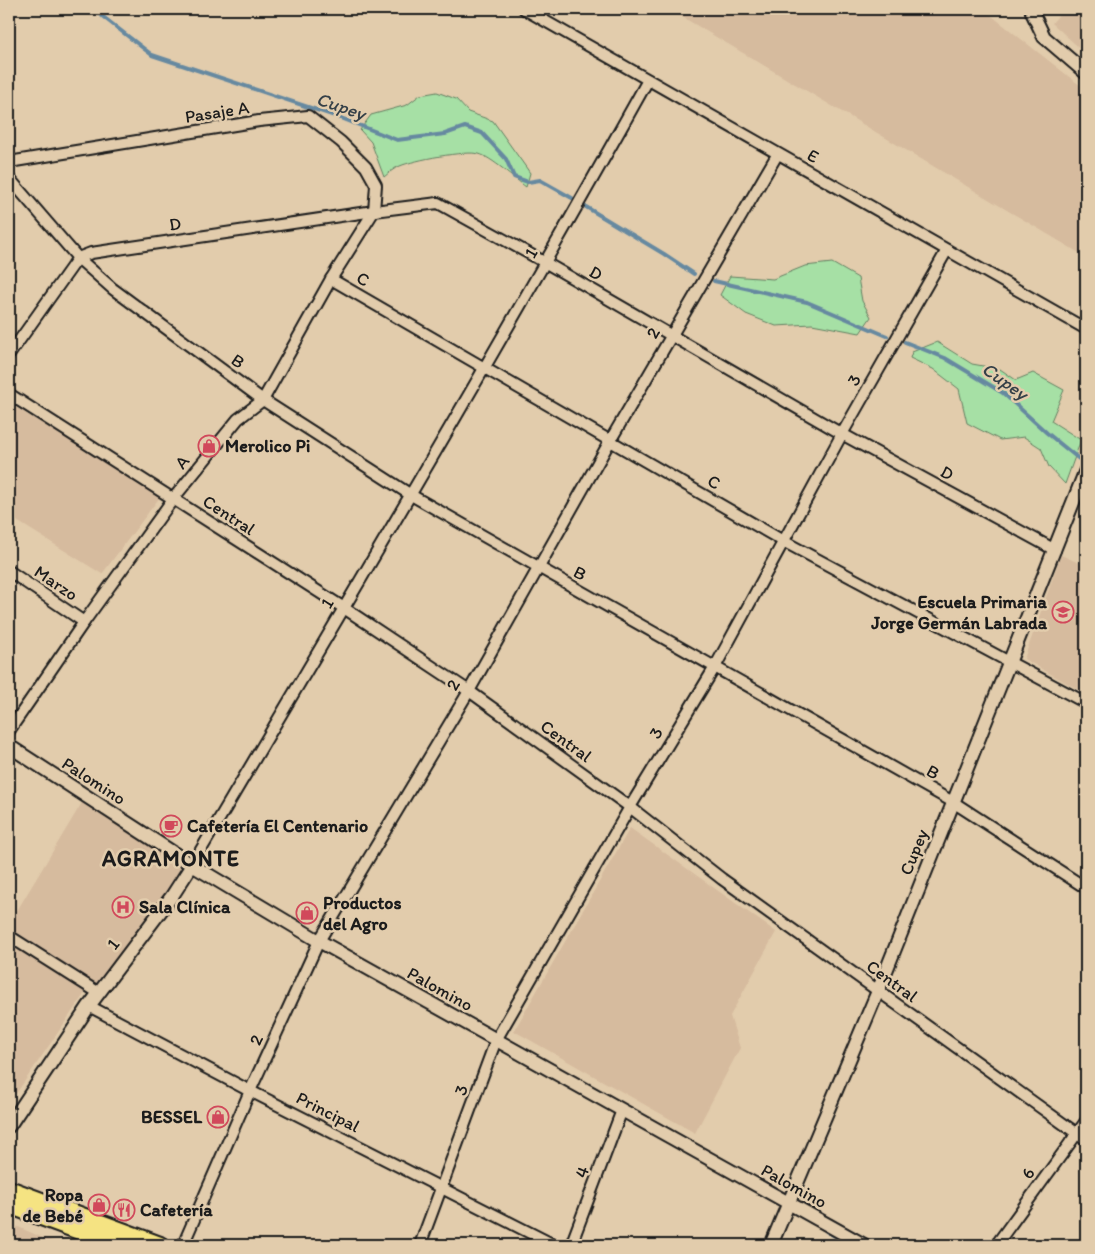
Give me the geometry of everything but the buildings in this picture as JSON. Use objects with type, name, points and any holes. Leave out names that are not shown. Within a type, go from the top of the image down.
[{"type":"main road","points":[[9,1189],[160,1245]]},
{"type":"main road","points":[[9,1205],[117,1245]]},
{"type":"street","name":"E","points":[[524,9],[777,155],[1086,329]]},
{"type":"street","points":[[1033,9],[1032,12],[1044,37],[1086,73]]},
{"type":"street","name":"1","points":[[9,1126],[89,1006],[172,896],[192,865],[546,263],[648,80]]},
{"type":"street","name":"Pasaje A","points":[[9,162],[259,121],[308,116],[341,142],[366,167],[376,185],[374,211]]},
{"type":"street","name":"2","points":[[183,1245],[250,1091],[319,942],[468,691],[671,335],[777,155]]},
{"type":"street","name":"B","points":[[10,182],[78,258],[113,289],[262,400],[411,495],[953,802],[1086,888]]},
{"type":"street","name":"D","points":[[78,258],[91,253],[438,203],[546,263],[842,434],[1055,550]]},
{"type":"street","name":"A","points":[[9,731],[84,622],[173,499],[238,419],[262,400],[331,279],[374,211]]},
{"type":"street","name":"3","points":[[420,1245],[496,1040],[630,807],[715,667],[842,434],[948,250]]},
{"type":"street","points":[[9,355],[78,258]]},
{"type":"street","name":"C","points":[[331,279],[783,541],[1086,703]]},
{"type":"street","name":"Central","points":[[9,394],[344,608],[468,691],[630,807],[722,879],[1086,1140]]},
{"type":"street","name":"Cupey","points":[[771,1245],[878,990],[1086,470]]},
{"type":"street","name":"Marzo","points":[[9,571],[84,622]]},
{"type":"street","name":"Palomino","points":[[9,746],[192,865],[319,942],[864,1245]]},
{"type":"street","points":[[9,936],[99,992]]},
{"type":"street","name":"Principal","points":[[89,1006],[250,1091],[554,1245]]},
{"type":"street","name":"4","points":[[571,1245],[622,1110]]},
{"type":"street","name":"6","points":[[996,1245],[1086,1121]]},
{"type":"shaded area","points":[[669,9],[983,9],[1086,90],[1086,257]]},
{"type":"shaded area","points":[[1064,9],[1086,9],[1086,54],[1052,23]]},
{"type":"shaded area","points":[[9,403],[160,497],[102,574],[9,516]]},
{"type":"shaded area","name":"Escuela Primaria Jorge Germán Labrada","points":[[1061,555],[1086,566],[1086,694],[1024,659]]},
{"type":"shaded area","points":[[86,796],[192,865],[99,993],[9,936],[9,924]]},
{"type":"shaded area","points":[[630,828],[776,932],[730,1016],[740,1048],[695,1133],[514,1031]]},
{"type":"shaded area","points":[[9,944],[87,990],[9,1104]]},
{"type":"shaded area","points":[[9,1223],[41,1237],[64,1245],[9,1245]]},
{"type":"green space","points":[[437,92],[456,99],[468,112],[493,121],[530,173],[526,187],[490,159],[472,153],[452,154],[416,161],[398,167],[384,177],[371,142],[360,130],[371,115],[407,105],[420,95]]},
{"type":"green space","points":[[832,263],[858,278],[862,301],[871,317],[860,333],[812,324],[776,326],[746,314],[720,295],[730,276],[773,279],[805,266]]},
{"type":"green space","points":[[937,342],[972,364],[1000,369],[1016,380],[1033,373],[1064,390],[1051,421],[1081,440],[1065,484],[1049,467],[1041,448],[1024,437],[1000,440],[967,423],[959,389],[933,369],[910,358],[912,352]]},
{"type":"waterway","name":"Cupey","points":[[93,9],[152,55],[341,118],[397,140],[445,134],[465,127],[482,133],[506,159],[514,177],[528,182],[540,180],[572,198]]},
{"type":"waterway","name":"Cupey","points":[[586,207],[694,274]]},
{"type":"waterway","name":"Cupey","points":[[714,281],[807,302],[887,336]]},
{"type":"waterway","name":"Cupey","points":[[905,342],[945,358],[1003,393],[1079,459]]},
{"type":"waterway","points":[[826,1231],[851,1245]]},
{"type":"place","name":"Merolico Pi","points":[[209,446]]},
{"type":"place","name":"Escuela Primaria Jorge Germán Labrada","points":[[1063,612]]},
{"type":"place","name":"Cafetería El Centenario","points":[[171,826]]},
{"type":"place","name":"Sala Clínica","points":[[123,907]]},
{"type":"place","name":"Productos del Agro","points":[[307,913]]},
{"type":"place","name":"BESSEL","points":[[218,1117]]},
{"type":"place","name":"Ropa de Bebé","points":[[99,1205]]},
{"type":"place","name":"Cafetería","points":[[124,1210]]},
{"type":"district","name":"AGRAMONTE","points":[[171,858]]}]
